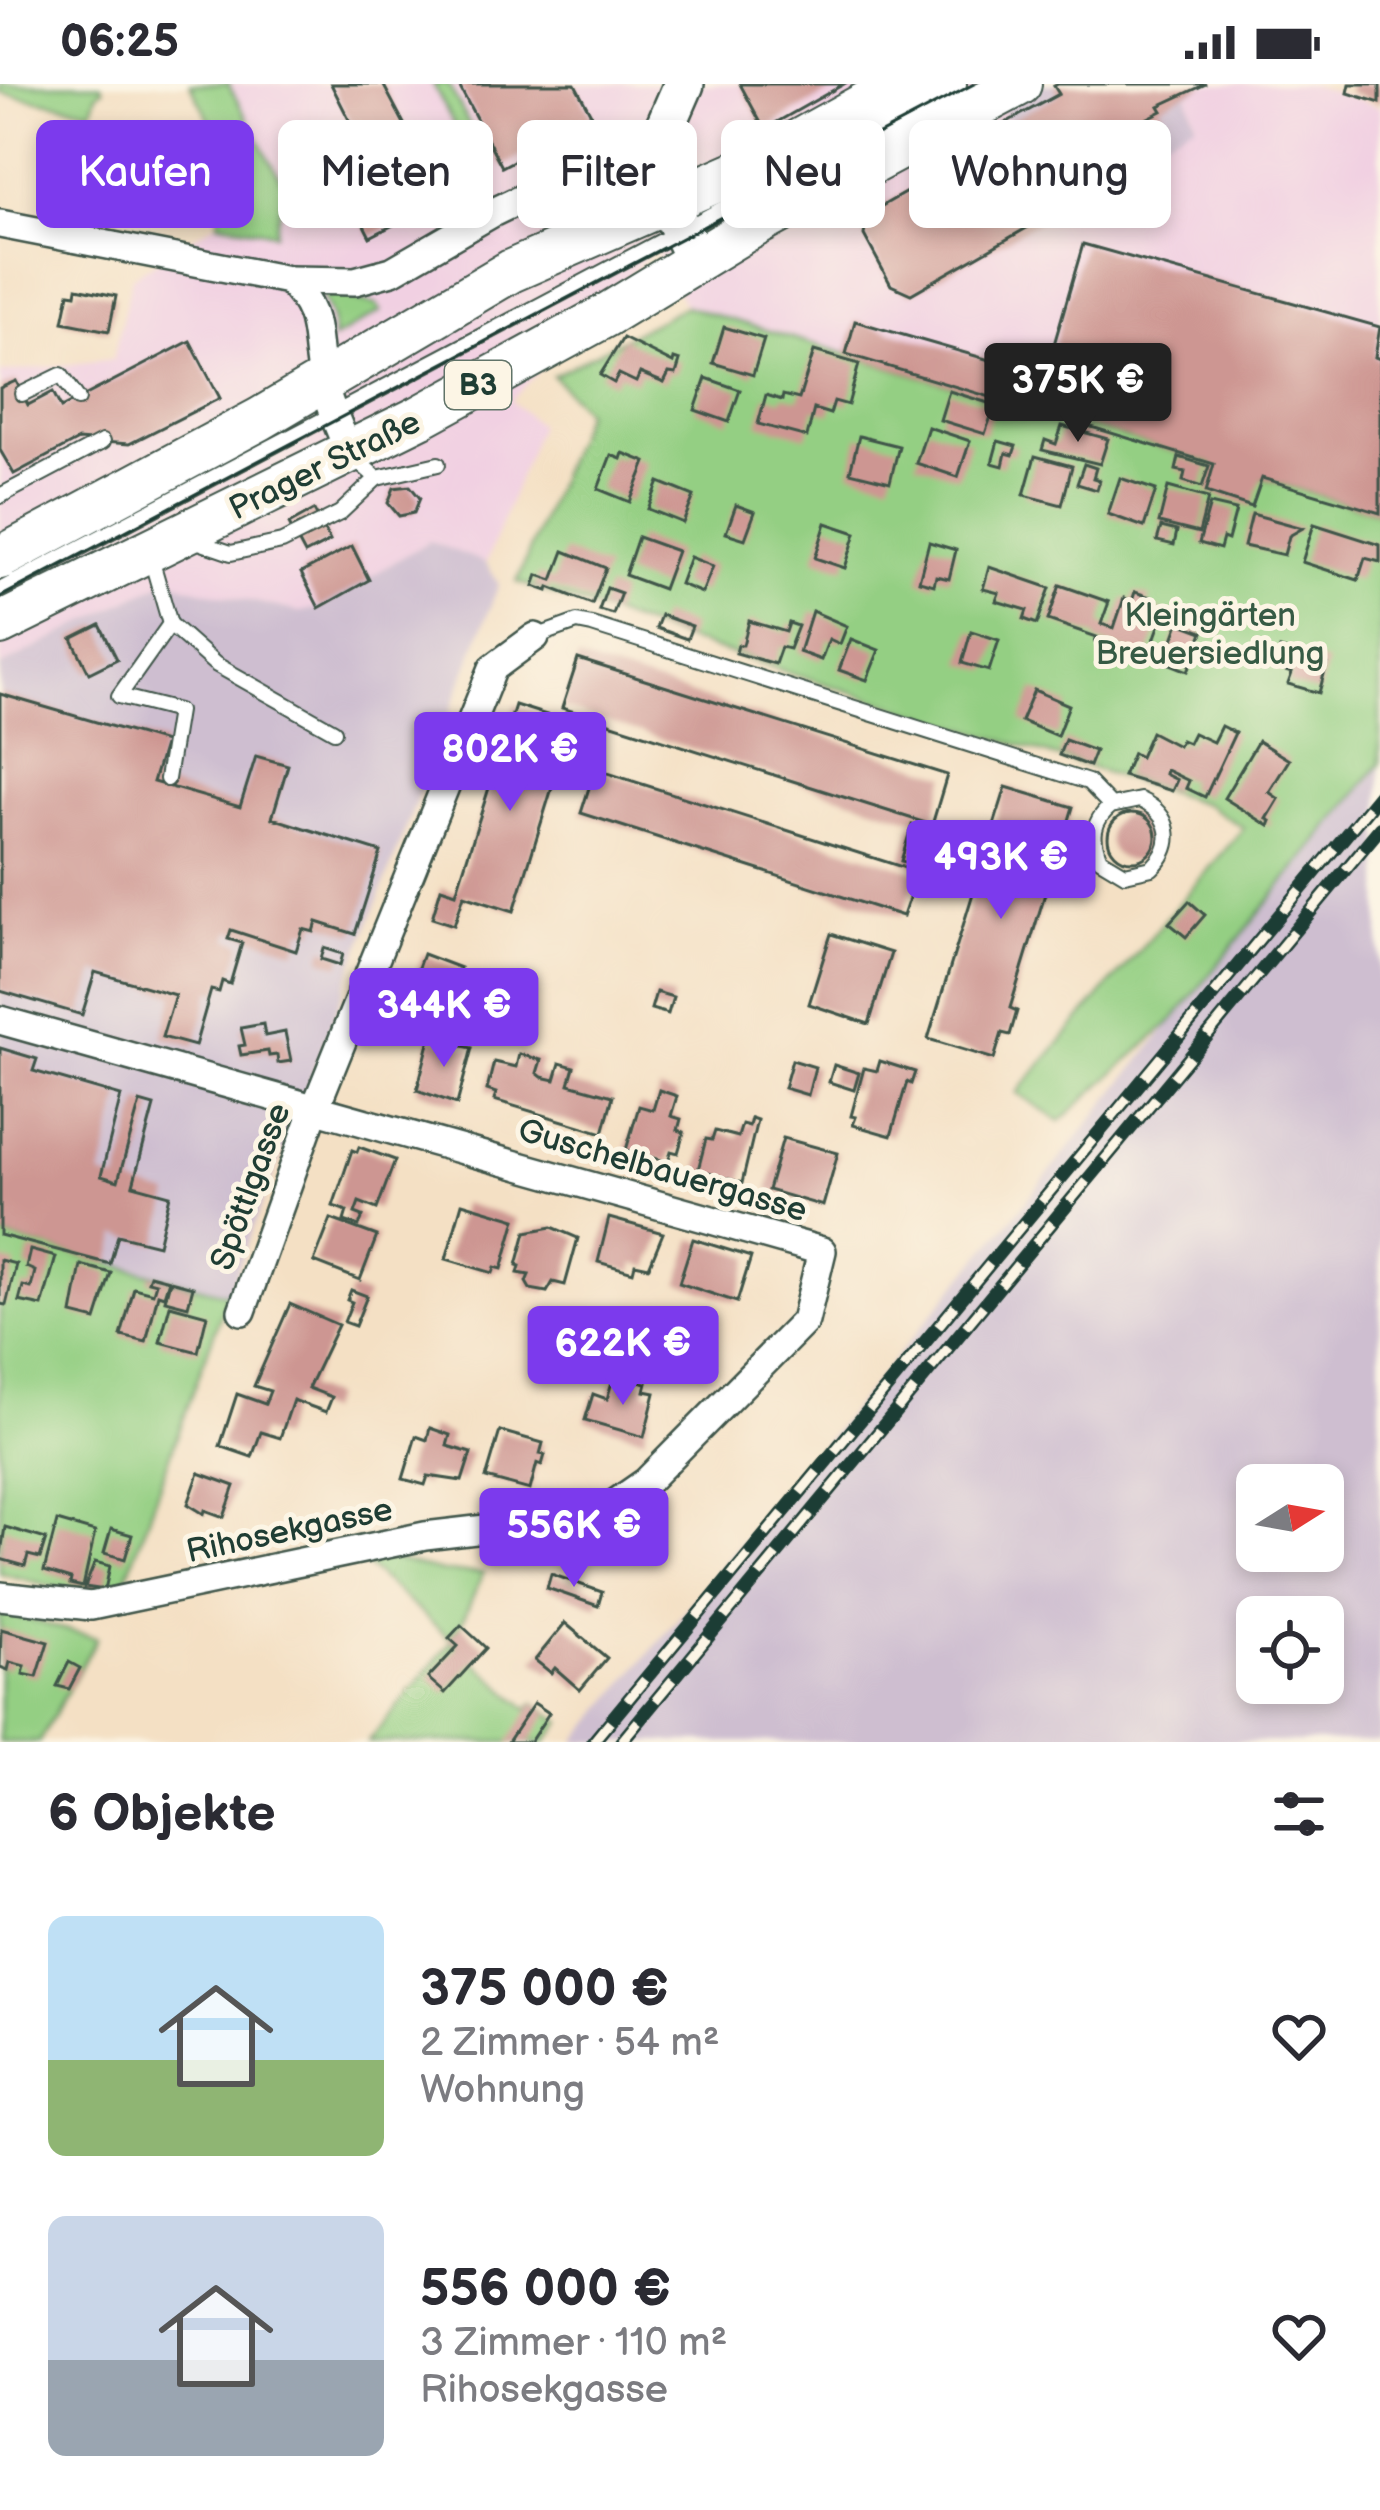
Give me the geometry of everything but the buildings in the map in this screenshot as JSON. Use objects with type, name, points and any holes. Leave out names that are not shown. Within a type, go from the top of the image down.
[{"type":"main road","name":"Prager Straße","points":[[0,558],[121,496],[345,431],[605,316],[681,231],[760,162],[932,96],[1020,84]]},
{"type":"main road","name":"Prager Straße","points":[[0,624],[164,543],[345,431],[511,271],[681,231],[932,96]]},
{"type":"street","points":[[669,120],[685,84]]},
{"type":"street","points":[[0,224],[288,280],[356,280],[392,272],[517,201]]},
{"type":"street","points":[[288,280],[315,314],[345,431]]},
{"type":"street","name":"Spöttlgasse","points":[[242,1311],[315,1108],[493,668],[535,637]]},
{"type":"street","name":"Guschelbauergasse","points":[[0,1020],[822,1251]]},
{"type":"street","name":"Rihosekgasse","points":[[0,1596],[91,1606],[425,1537],[578,1518],[613,1505],[646,1482],[805,1321],[822,1251]]},
{"type":"lane","points":[[22,394],[61,375],[78,399]]},
{"type":"lane","points":[[0,590],[345,431],[438,464]]},
{"type":"lane","points":[[0,496],[102,442]]},
{"type":"lane","points":[[164,543],[170,624],[119,696],[178,711],[167,779]]},
{"type":"lane","points":[[535,637],[578,622],[592,625],[1088,782],[1111,806]]},
{"type":"lane","points":[[170,624],[215,664],[334,731]]},
{"type":"lane","points":[[1140,800],[1161,814],[1167,849],[1152,868],[1124,874],[1100,859],[1094,831],[1111,806],[1140,800]]},
{"type":"shaded area","points":[[190,84],[990,84],[1196,122],[1187,95],[1206,84],[1309,84],[1380,107],[1380,513],[685,306],[654,249],[511,401],[539,425],[486,563],[429,541],[319,608],[300,612],[188,587],[170,578],[0,667],[0,373],[113,359],[132,277],[208,228],[254,228],[254,120],[210,120]]},
{"type":"shaded area","points":[[990,84],[1206,84],[1187,95],[1196,123],[1171,136],[1171,120],[1010,120]]},
{"type":"shaded area","points":[[429,541],[486,563],[499,584],[228,1294],[0,1235],[0,667],[170,578],[188,587],[300,612],[319,608]]},
{"type":"shaded area","points":[[1380,764],[1380,1742],[575,1742],[1032,1194]]},
{"type":"green space","points":[[0,84],[101,84],[103,89],[92,110],[0,93]]},
{"type":"green space","points":[[190,84],[228,84],[248,120],[210,120]]},
{"type":"green space","points":[[433,84],[448,84],[467,120],[452,120]]},
{"type":"green space","points":[[254,131],[278,174],[275,233],[249,228],[254,228]]},
{"type":"green space","points":[[328,293],[377,305],[381,311],[333,339],[332,319],[323,297]]},
{"type":"green space","name":"Kleingärten Breuersiedlung","points":[[685,306],[1380,513],[1380,764],[1173,1020],[1060,1121],[1017,1093],[1244,828],[1205,804],[517,582],[585,411],[553,376]]},
{"type":"green space","points":[[0,1235],[228,1294],[122,1590],[63,1589],[0,1573]]},
{"type":"green space","points":[[374,1555],[442,1572],[483,1573],[461,1625],[449,1638],[358,1558]]},
{"type":"green space","points":[[0,1612],[97,1638],[39,1742],[0,1742]]},
{"type":"green space","points":[[452,1641],[528,1709],[534,1703],[562,1722],[546,1742],[368,1742]]},
{"type":"tram line","points":[[0,597],[974,84]]},
{"type":"railway","points":[[593,1742],[1380,794]]},
{"type":"railway","points":[[621,1742],[1380,828]]}]
